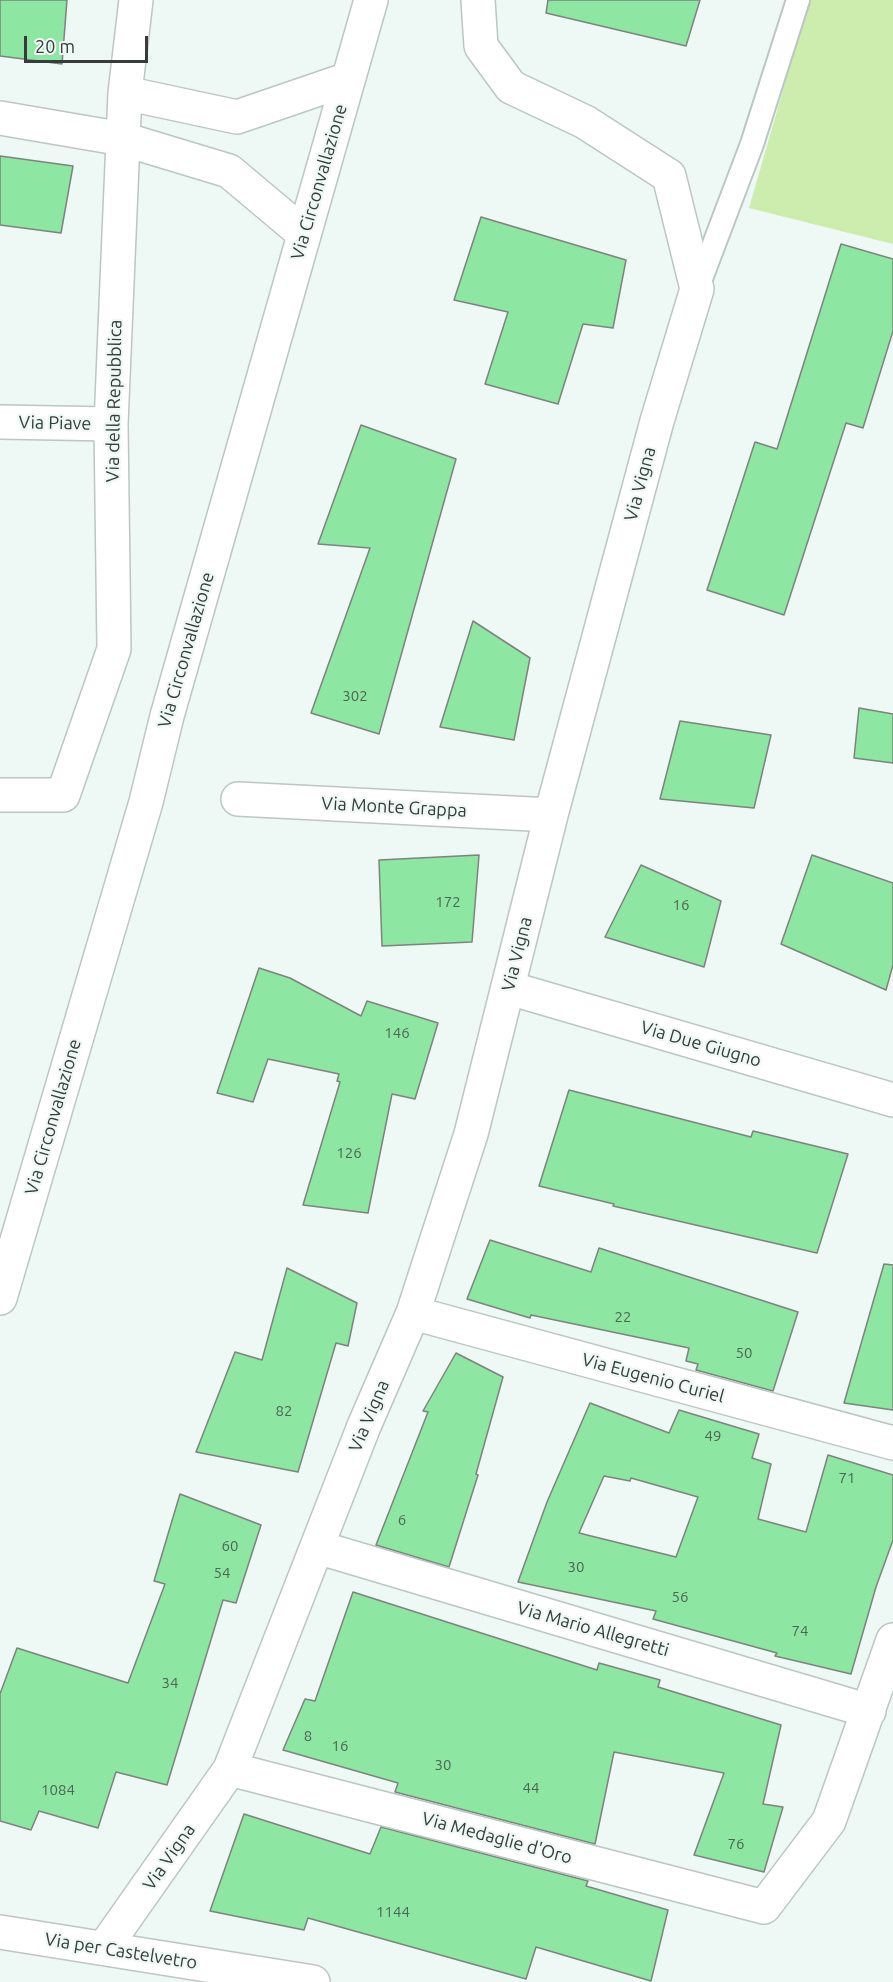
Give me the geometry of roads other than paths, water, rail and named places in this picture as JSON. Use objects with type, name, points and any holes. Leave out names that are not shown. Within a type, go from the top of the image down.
[{"type":"street","name":"Via della Repubblica","points":[[0,795],[63,795],[114,649],[111,424],[125,93],[136,0]]},
{"type":"street","name":"Via Circonvallazione","points":[[0,1298],[146,802],[167,716],[371,0]]},
{"type":"street","points":[[478,0],[481,46],[511,87],[585,122],[669,176],[697,288]]},
{"type":"street","points":[[125,93],[237,117],[348,79]]},
{"type":"street","points":[[0,118],[123,139],[229,171],[304,234]]},
{"type":"street","name":"Via Vigna","points":[[104,1948],[230,1769],[364,1426],[413,1313],[471,1134],[551,815],[657,421],[697,288]]},
{"type":"street","name":"Via Piave","points":[[0,422],[111,424]]},
{"type":"street","name":"Via Monte Grappa","points":[[238,799],[551,815]]},
{"type":"street","name":"Via Due Giugno","points":[[508,988],[893,1100]]},
{"type":"street","name":"Via Eugenio Curiel","points":[[413,1313],[893,1443]]},
{"type":"street","name":"Via Mario Allegretti","points":[[317,1547],[869,1711]]},
{"type":"street","points":[[869,1711],[893,1640]]},
{"type":"street","name":"Via Medaglie d'Oro","points":[[230,1769],[764,1907],[829,1821],[869,1711]]},
{"type":"street","name":"Via per Castelvetro","points":[[0,1932],[314,1982]]},
{"type":"lane","points":[[697,288],[752,144],[798,0]]}]
